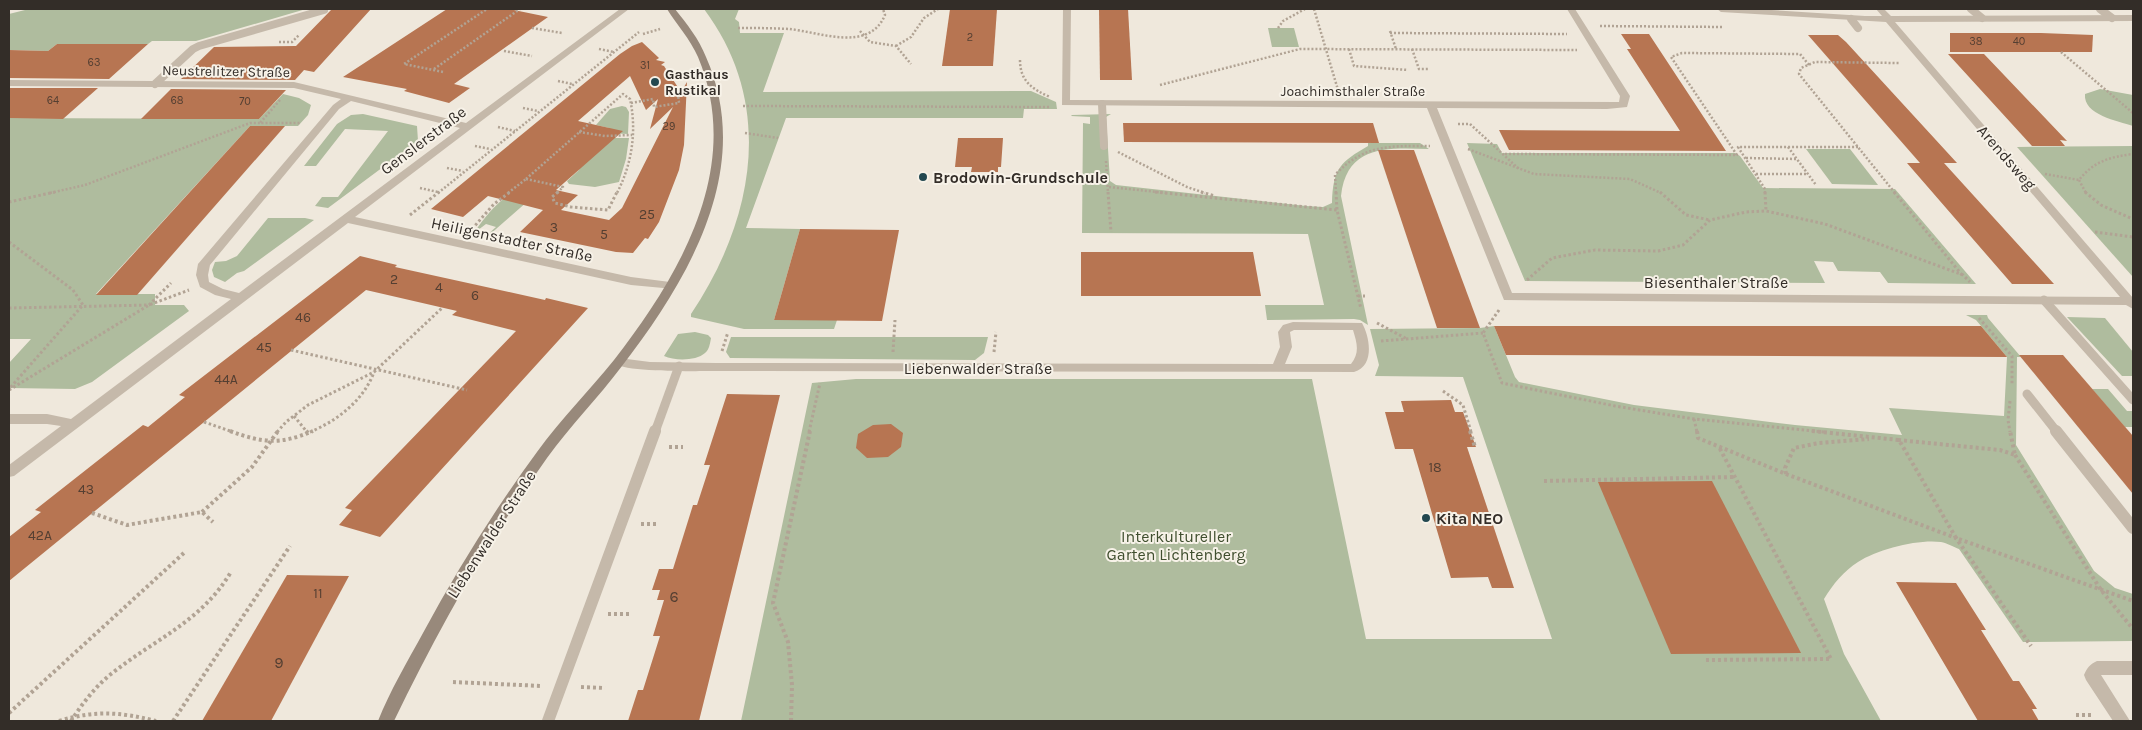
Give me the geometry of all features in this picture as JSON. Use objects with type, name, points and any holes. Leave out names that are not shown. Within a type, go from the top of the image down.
[{"type":"street","name":"Genslerstraße","points":[[9,472],[625,9]]},
{"type":"street","name":"Liebenwalder Straße","points":[[386,721],[439,616],[465,570],[543,454],[619,362],[670,286],[688,255],[709,201],[718,164],[719,134],[716,106],[705,64],[696,44],[671,9]]},
{"type":"street","points":[[1065,103],[1068,9]]},
{"type":"street","name":"Joachimsthaler Straße","points":[[1065,103],[1624,105],[1625,96],[1571,9]]},
{"type":"street","points":[[1721,9],[1851,19],[2133,18]]},
{"type":"street","name":"Arendsweg","points":[[1880,9],[2132,303]]},
{"type":"street","name":"Neustrelitzer Straße","points":[[9,83],[294,85],[469,127]]},
{"type":"street","points":[[241,297],[219,292],[204,284],[202,275],[204,264],[336,106],[348,99]]},
{"type":"street","name":"Biesenthaler Straße","points":[[1431,105],[1508,297],[2044,300],[2132,303]]},
{"type":"street","name":"Heiligenstadter Straße","points":[[347,219],[631,281],[670,286]]},
{"type":"street","points":[[1277,368],[1286,347],[1284,332],[1293,326],[1358,326],[1363,342]]},
{"type":"street","name":"Liebenwalder Straße","points":[[619,362],[650,366],[823,368],[1354,368],[1362,359],[1364,353],[1363,342]]},
{"type":"street","points":[[9,419],[47,419],[74,424]]},
{"type":"street","points":[[2122,721],[2092,675],[2097,668],[2133,668]]},
{"type":"lane","points":[[1971,9],[1982,18]]},
{"type":"lane","points":[[2100,9],[2112,18]]},
{"type":"lane","points":[[155,84],[193,49],[199,46],[324,10]]},
{"type":"lane","points":[[1851,19],[1858,28]]},
{"type":"lane","points":[[1102,104],[1104,146]]},
{"type":"lane","points":[[2044,300],[2133,400]]},
{"type":"lane","points":[[548,721],[679,366]]},
{"type":"lane","points":[[2027,394],[2133,528]]},
{"type":"path","points":[[443,72],[404,64],[487,9]]},
{"type":"path","points":[[433,70],[520,9]]},
{"type":"path","points":[[738,28],[789,29],[852,38],[864,36],[872,32],[883,20],[885,15],[883,9]]},
{"type":"path","points":[[860,31],[870,42],[896,46],[911,37],[924,18],[938,9]]},
{"type":"path","points":[[1278,28],[1284,21],[1305,9]]},
{"type":"path","points":[[1314,9],[1342,105]]},
{"type":"path","points":[[532,28],[562,33]]},
{"type":"path","points":[[642,34],[660,29]]},
{"type":"path","points":[[392,230],[639,32]]},
{"type":"path","points":[[1396,49],[1390,32],[1587,34]]},
{"type":"path","points":[[284,46],[287,42]]},
{"type":"path","points":[[896,46],[911,64]]},
{"type":"path","points":[[598,48],[614,52]]},
{"type":"path","points":[[1153,87],[1300,49],[1596,50]]},
{"type":"path","points":[[1349,49],[1354,66],[1390,71],[1408,70]]},
{"type":"path","points":[[1412,49],[1420,69],[1429,69]]},
{"type":"path","points":[[504,51],[532,56]]},
{"type":"path","points":[[2061,52],[2133,113]]},
{"type":"path","points":[[1505,154],[1737,155],[1671,57],[1682,53],[1800,54],[1809,65]]},
{"type":"path","points":[[1020,60],[1019,71],[1024,81],[1042,93],[1065,103]]},
{"type":"path","points":[[1899,63],[1816,62],[1801,68],[1799,74],[1971,283]]},
{"type":"path","points":[[558,81],[572,84]]},
{"type":"path","points":[[631,103],[652,99],[654,107],[669,105],[679,103],[678,94],[688,93]]},
{"type":"path","points":[[457,244],[494,204],[526,179],[578,132],[624,94],[630,99],[634,118],[625,177],[608,210],[580,208],[555,203],[552,197],[563,187],[526,179]]},
{"type":"path","points":[[260,123],[282,98]]},
{"type":"path","points":[[743,106],[1057,107],[1065,103]]},
{"type":"path","points":[[523,108],[538,112]]},
{"type":"path","points":[[9,202],[85,185],[250,123],[304,123]]},
{"type":"path","points":[[1470,124],[1484,139],[1505,154],[1519,169]]},
{"type":"path","points":[[498,127],[514,131]]},
{"type":"path","points":[[578,132],[605,136],[632,135]]},
{"type":"path","points":[[745,133],[778,138]]},
{"type":"path","points":[[475,146],[491,150]]},
{"type":"path","points":[[1104,146],[1109,187],[1111,232]]},
{"type":"path","points":[[1104,146],[1187,187],[1221,198]]},
{"type":"path","points":[[1504,304],[1483,333],[1363,342],[1362,314],[1337,210],[1335,175],[1342,166],[1360,153],[1378,146],[1447,146],[1466,148],[1519,169],[1544,175],[1630,179],[1659,191],[1686,215],[1710,220],[1746,212],[1766,211],[1824,224],[1963,275]]},
{"type":"path","points":[[1766,211],[1765,189],[1738,147],[1858,147]]},
{"type":"path","points":[[1788,147],[1816,185]]},
{"type":"path","points":[[2079,180],[2089,166],[2110,157],[2133,154]]},
{"type":"path","points":[[1745,158],[1797,159]]},
{"type":"path","points":[[447,168],[464,172]]},
{"type":"path","points":[[1755,174],[1808,174]]},
{"type":"path","points":[[2044,174],[2079,180]]},
{"type":"path","points":[[2079,180],[2082,190],[2097,202],[2133,219]]},
{"type":"path","points":[[1109,187],[1337,210]]},
{"type":"path","points":[[420,188],[438,192]]},
{"type":"path","points":[[1525,282],[1552,258],[1595,250],[1658,251],[1683,245],[1710,220]]},
{"type":"path","points":[[2095,232],[2133,237]]},
{"type":"path","points":[[9,242],[73,290],[83,305]]},
{"type":"path","points":[[9,308],[149,304],[171,282]]},
{"type":"path","points":[[9,390],[149,304],[204,284]]},
{"type":"path","points":[[1358,296],[1365,296]]},
{"type":"path","points":[[1964,301],[2012,356],[2013,376],[2008,420],[2015,455],[2102,590],[2133,629]]},
{"type":"path","points":[[9,390],[83,305]]},
{"type":"path","points":[[92,513],[127,525],[202,512],[252,468],[268,443],[294,416],[308,405],[376,370],[442,308]]},
{"type":"path","points":[[1370,318],[1408,339]]},
{"type":"path","points":[[892,368],[895,320]]},
{"type":"path","points":[[1483,333],[1502,383],[1615,406],[1694,419],[2000,450],[2015,455]]},
{"type":"path","points":[[291,350],[467,390]]},
{"type":"path","points":[[791,721],[793,709],[788,642],[773,603],[823,368]]},
{"type":"path","points":[[204,422],[268,443],[308,433],[351,408],[368,388],[376,370]]},
{"type":"path","points":[[1443,391],[1463,405],[1476,447]]},
{"type":"path","points":[[294,416],[308,433]]},
{"type":"path","points":[[1694,419],[1698,438],[1786,474],[1956,538],[2133,601]]},
{"type":"path","points":[[1786,474],[1785,468],[1794,448],[1819,443],[1868,439],[1899,440]]},
{"type":"path","points":[[1899,440],[1956,538],[2031,646]]},
{"type":"path","points":[[1706,660],[1831,658],[1718,446]]},
{"type":"path","points":[[1544,480],[1733,477]]},
{"type":"path","points":[[202,512],[213,522]]},
{"type":"path","points":[[173,721],[290,546]]},
{"type":"path","points":[[9,713],[185,552]]},
{"type":"path","points":[[71,721],[109,675],[177,628],[215,598],[231,572]]},
{"type":"path","points":[[453,682],[561,686]]},
{"type":"path","points":[[59,721],[96,711],[129,714],[156,721]]},
{"type":"green space","points":[[29,9],[306,9],[196,41],[152,41],[148,44],[57,44],[48,51],[9,50],[9,14]]},
{"type":"green space","points":[[704,9],[739,9],[735,19],[739,22],[740,33],[784,33],[763,92],[1031,91],[1056,102],[1057,109],[1024,109],[1023,118],[786,118],[746,228],[800,229],[774,320],[837,320],[834,329],[744,329],[691,317],[713,278],[730,240],[742,202],[748,162],[748,123],[741,84],[727,46]]},
{"type":"green space","points":[[1268,28],[1294,28],[1299,47],[1272,47]]},
{"type":"green space","points":[[2100,89],[2133,95],[2133,126],[2103,116],[2090,107],[2086,101],[2085,94]]},
{"type":"green space","points":[[283,94],[299,98],[311,105],[308,115],[298,126],[250,126],[96,294],[155,294],[155,305],[184,305],[189,311],[92,382],[75,389],[9,388],[9,363],[31,339],[9,339],[9,118],[259,119]]},
{"type":"green space","points":[[626,107],[629,112],[628,134],[605,133],[609,128],[596,125],[610,109]]},
{"type":"green space","points":[[363,114],[417,126],[418,141],[328,208],[315,206],[322,197],[338,197],[388,131],[345,129],[316,166],[304,166],[337,124],[351,115]]},
{"type":"green space","points":[[1111,114],[1106,117],[1110,181],[1116,185],[1306,206],[1323,207],[1332,203],[1336,174],[1345,162],[1368,146],[1368,143],[1420,143],[1429,149],[1399,149],[1372,153],[1361,158],[1352,167],[1345,179],[1341,196],[1368,325],[1354,319],[1267,320],[1265,305],[1324,305],[1308,234],[1082,233],[1083,123],[1090,124],[1090,117],[1071,116]]},
{"type":"green space","points":[[602,138],[629,138],[626,159],[619,182],[595,187],[569,184],[567,181],[578,171]]},
{"type":"green space","points":[[1467,143],[1497,144],[1502,153],[1735,153],[1740,156],[1763,188],[1895,189],[1976,284],[1888,283],[1880,272],[1838,271],[1833,262],[1814,261],[1825,283],[1525,281]]},
{"type":"green space","points":[[2133,146],[2133,277],[2017,147]]},
{"type":"green space","points":[[1806,149],[1850,149],[1878,185],[1832,184]]},
{"type":"green space","points":[[544,187],[488,236],[486,236],[496,227],[486,224],[474,233],[492,209],[510,194],[522,189]]},
{"type":"green space","points":[[268,218],[305,218],[314,220],[244,271],[237,273],[225,282],[214,277],[212,270],[215,262],[226,261],[237,256]]},
{"type":"green space","name":"Interkultureller Garten Lichtenberg","points":[[1966,315],[1987,315],[2021,357],[2017,357],[2016,445],[2094,571],[2115,588],[2133,594],[2133,641],[2023,642],[1959,549],[1948,544],[1932,541],[1898,546],[1866,557],[1848,569],[1839,578],[1824,599],[1844,654],[1881,721],[741,721],[812,383],[856,379],[1312,379],[1366,639],[1552,639],[1463,377],[1375,376],[1379,365],[1370,329],[1480,328],[1494,326],[1515,377],[1519,382],[1634,405],[1795,425],[1902,435],[1889,408],[2004,416],[2007,357],[1976,320]]},
{"type":"green space","points":[[2067,317],[2105,318],[2133,352],[2133,376],[2122,376]]},
{"type":"green space","points":[[695,332],[708,335],[711,338],[705,353],[696,358],[685,359],[674,359],[664,356],[678,334]]},
{"type":"green space","points":[[731,337],[988,337],[984,353],[975,360],[730,358],[726,352]]},
{"type":"green space","points":[[2092,389],[2108,389],[2127,411],[2133,411],[2133,427],[2125,427]]},
{"type":"building","points":[[332,9],[371,9],[314,72],[304,70],[295,80],[181,79],[214,47],[296,46]]},
{"type":"building","points":[[447,9],[509,9],[548,17],[454,84],[470,88],[449,103],[404,91],[407,89],[343,77]]},
{"type":"building","points":[[950,9],[997,9],[993,66],[942,66]]},
{"type":"building","points":[[1099,9],[1128,9],[1132,80],[1100,80]]},
{"type":"building","points":[[1950,33],[2093,35],[2092,52],[1950,52]]},
{"type":"building","points":[[1621,34],[1649,34],[1726,151],[1509,150],[1499,130],[1680,131],[1627,49],[1631,49]]},
{"type":"building","points":[[1808,35],[1838,35],[1846,42],[1957,163],[1944,163],[2054,284],[2012,284],[1907,163],[1920,163]]},
{"type":"building","points":[[642,42],[659,58],[656,60],[665,62],[661,65],[664,66],[681,92],[687,82],[684,145],[679,170],[659,222],[648,239],[645,238],[633,253],[616,252],[520,232],[543,210],[488,196],[463,217],[431,209],[620,54]],"holes":[[[630,76],[646,110],[658,99],[650,129],[673,107],[622,208],[609,220],[561,210],[578,195],[556,190],[623,131],[578,121]]]},
{"type":"building","points":[[57,44],[148,44],[109,79],[9,78],[9,50],[48,51]]},
{"type":"building","points":[[1948,54],[1984,54],[2067,141],[2060,140],[2065,146],[2032,146]]},
{"type":"building","points":[[9,88],[98,88],[63,119],[9,118]]},
{"type":"building","points":[[171,89],[286,90],[259,119],[141,119]]},
{"type":"building","points":[[1123,123],[1373,123],[1379,143],[1124,142]]},
{"type":"building","points":[[250,126],[285,126],[137,295],[96,295]]},
{"type":"building","points":[[958,138],[1003,138],[1001,167],[998,167],[998,172],[971,172],[972,167],[955,167]]},
{"type":"building","points":[[1378,150],[1414,150],[1480,328],[1437,328]]},
{"type":"building","points":[[800,229],[899,230],[882,321],[774,320]]},
{"type":"building","points":[[1081,252],[1253,252],[1261,296],[1081,296]]},
{"type":"building","points":[[360,256],[397,265],[395,267],[588,308],[380,537],[339,525],[352,510],[345,508],[516,331],[452,315],[457,311],[366,290],[9,581],[9,537],[41,512],[35,510],[143,425],[148,427],[185,397],[179,395]]},
{"type":"building","points":[[1494,326],[1981,326],[2007,357],[1506,355]]},
{"type":"building","points":[[2019,355],[2063,355],[2133,436],[2133,494]]},
{"type":"building","points":[[727,394],[780,395],[699,721],[628,721],[638,690],[643,690],[660,636],[653,636],[664,600],[657,600],[660,590],[652,590],[659,569],[673,569],[693,505],[697,505],[710,465],[704,465]]},
{"type":"building","points":[[1451,400],[1455,412],[1463,412],[1476,447],[1467,447],[1514,588],[1492,588],[1488,577],[1451,578],[1413,449],[1395,449],[1385,412],[1404,412],[1401,401]]},
{"type":"building","points":[[891,424],[903,433],[901,447],[888,457],[867,458],[856,448],[858,434],[873,425]]},
{"type":"building","points":[[1712,481],[1801,653],[1671,654],[1598,482]]},
{"type":"building","points":[[287,575],[349,576],[271,721],[202,721]]},
{"type":"building","points":[[1896,582],[1956,583],[1986,630],[1981,630],[2013,681],[2019,681],[2037,709],[2032,709],[2039,721],[1978,721]]},
{"type":"place","name":"Gasthaus Rustikal","points":[[655,82]]},
{"type":"place","name":"Brodowin-Grundschule","points":[[923,177]]},
{"type":"place","name":"Kita NEO","points":[[1426,518]]}]
